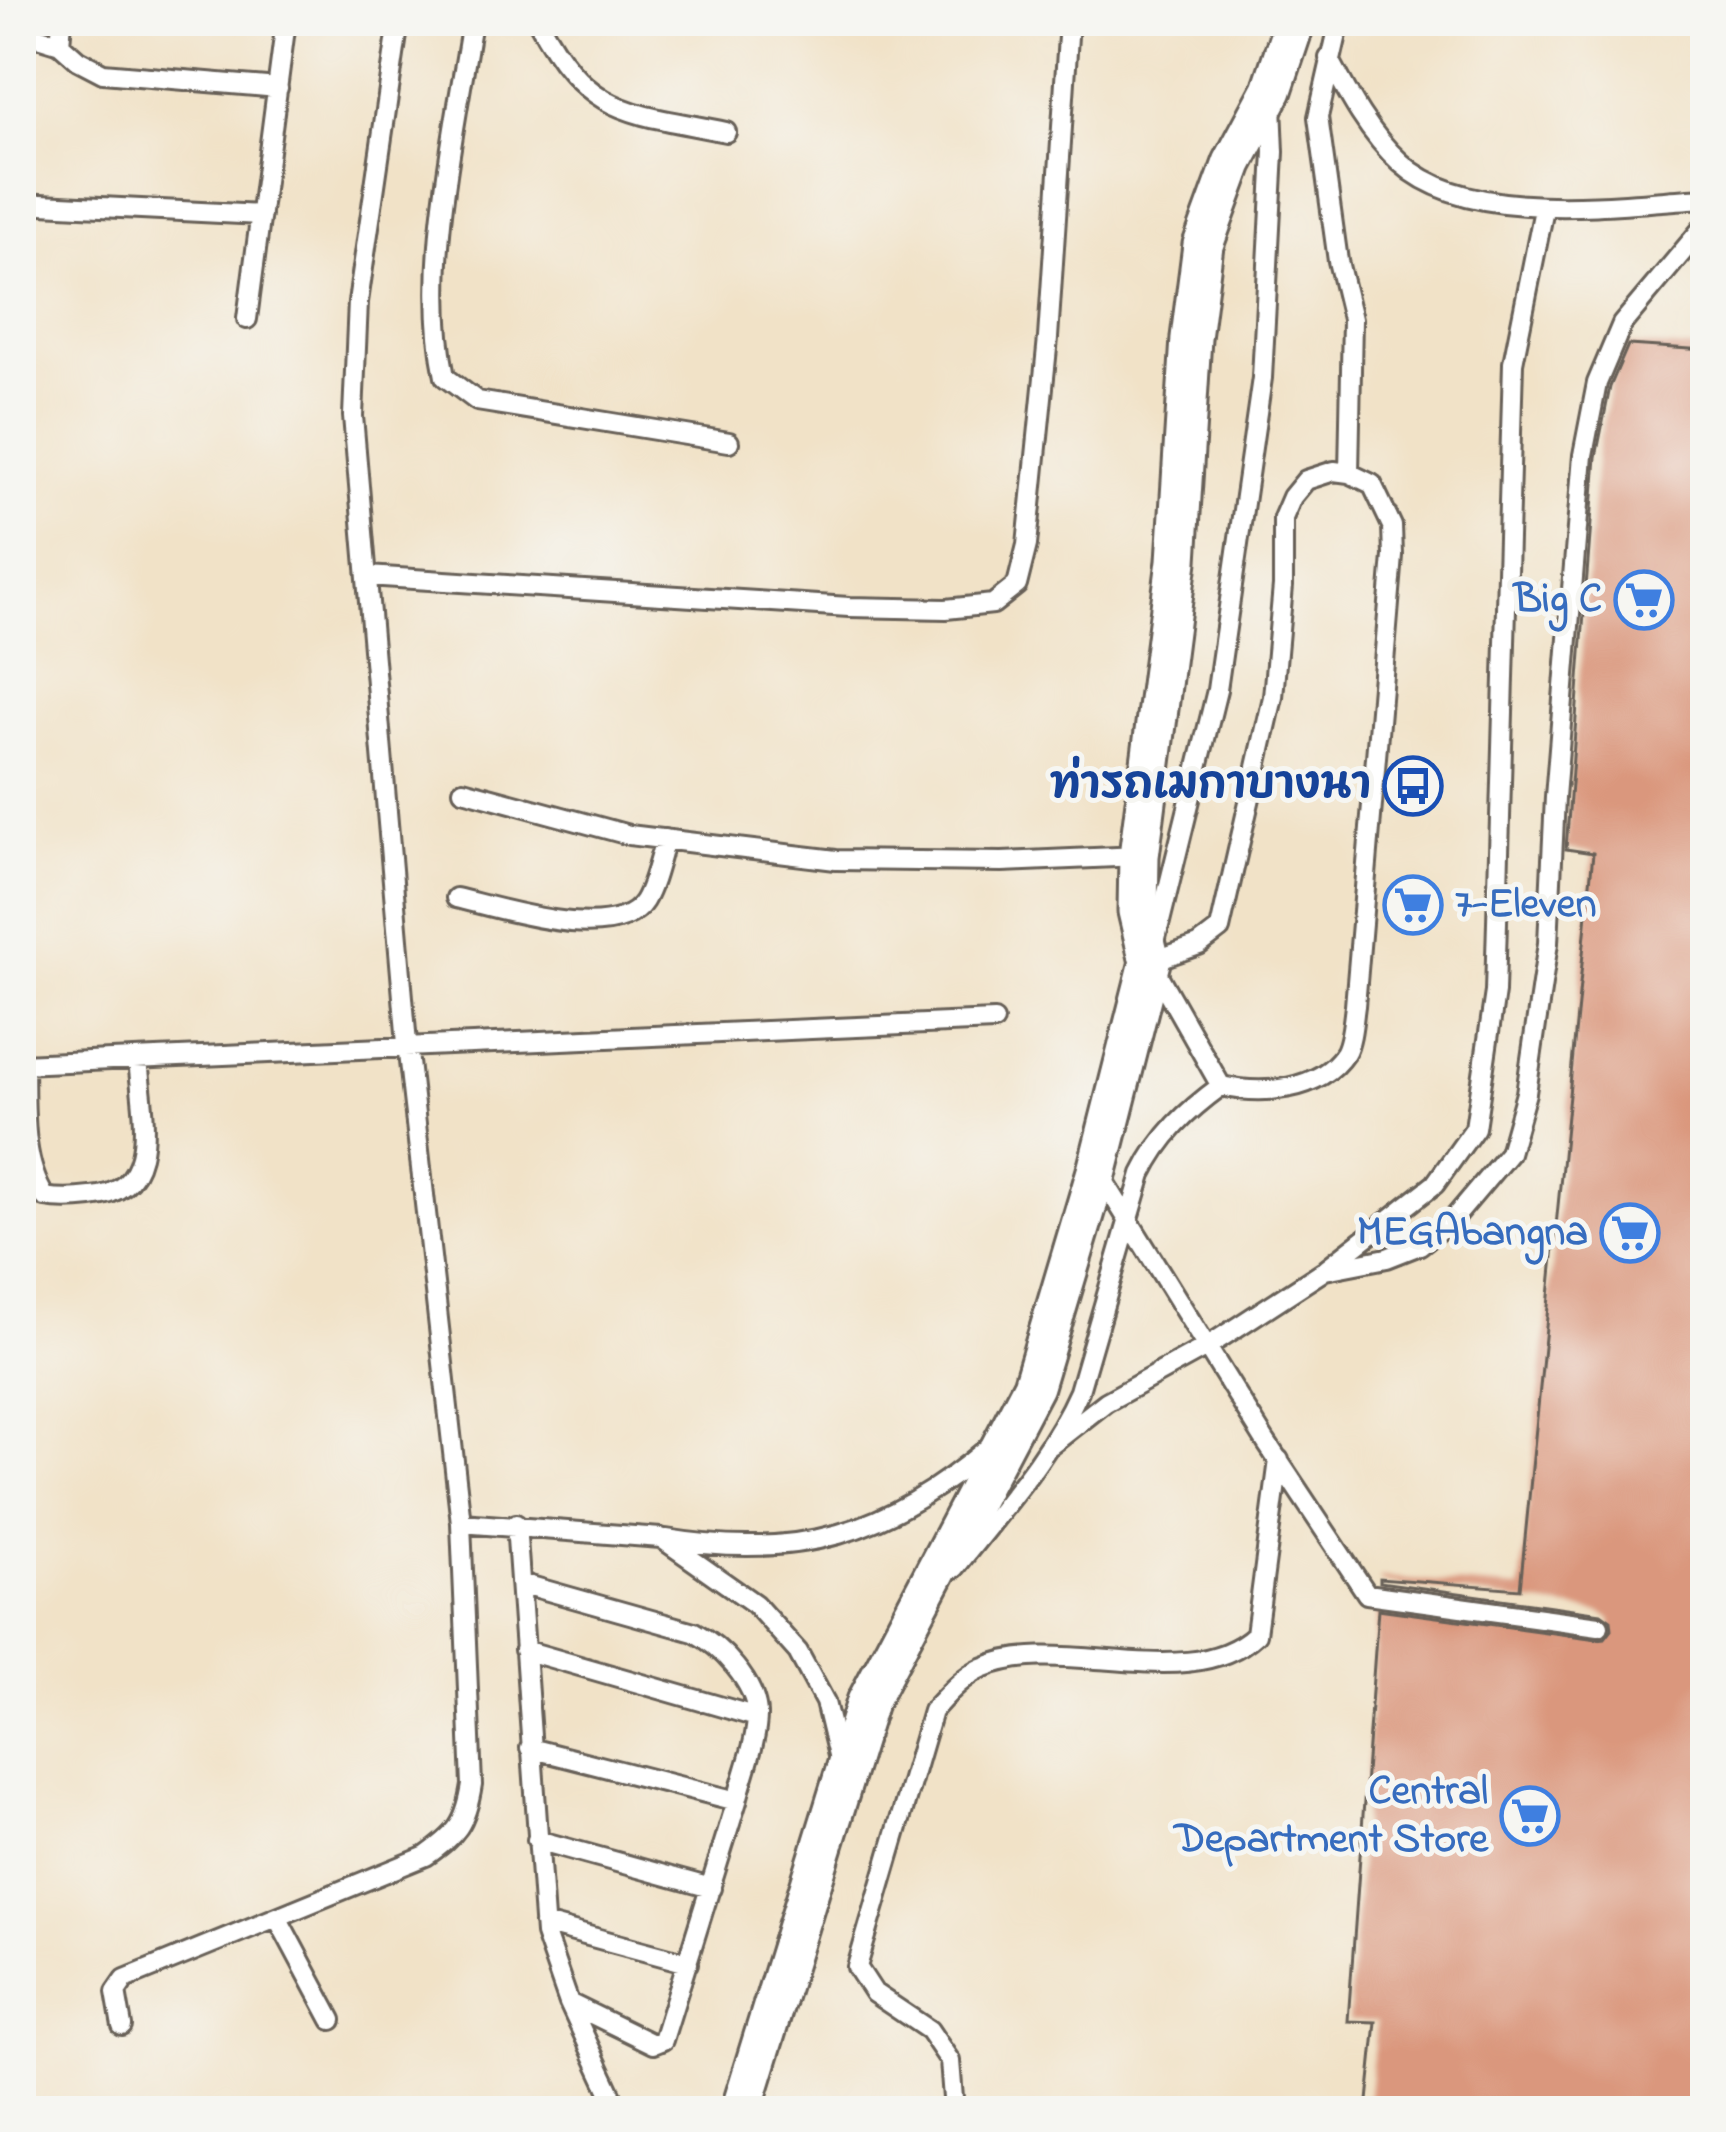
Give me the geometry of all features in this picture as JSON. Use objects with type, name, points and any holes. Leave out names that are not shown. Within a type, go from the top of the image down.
[{"type":"street","points":[[741,2111],[867,1702],[1014,1426],[1045,1350],[1097,1171],[1150,962],[1138,911],[1139,856],[1177,561],[1191,338],[1203,245],[1233,164],[1271,90],[1295,21]]},
{"type":"lane","points":[[60,44],[62,21]]},
{"type":"lane","points":[[247,319],[286,21]]},
{"type":"lane","points":[[122,2026],[116,1992],[124,1978],[425,1856],[451,1838],[467,1816],[472,1785],[461,1523],[407,1044],[353,416],[358,302],[399,21]]},
{"type":"lane","points":[[472,21],[440,229],[440,352],[445,377],[477,401],[729,442]]},
{"type":"lane","points":[[538,21],[554,53],[578,82],[622,111],[726,132]]},
{"type":"lane","points":[[367,576],[849,608],[946,609],[994,604],[1017,585],[1027,545],[1048,338],[1069,21]]},
{"type":"lane","points":[[1340,21],[1318,117],[1335,244],[1352,319],[1348,473]]},
{"type":"lane","points":[[21,32],[60,44],[78,61],[103,73],[278,88]]},
{"type":"lane","points":[[1329,58],[1360,116],[1403,165],[1441,189],[1544,209],[1705,198]]},
{"type":"lane","points":[[1150,962],[1199,945],[1220,929],[1273,698],[1283,586],[1283,518],[1306,480],[1334,471],[1348,473],[1372,484],[1383,502],[1392,526],[1394,556],[1355,1006],[1347,1051],[1322,1075],[1294,1087],[1248,1092],[1221,1086],[1150,962],[1217,690],[1262,378],[1274,152],[1271,90]]},
{"type":"lane","points":[[21,203],[261,215]]},
{"type":"lane","points":[[1051,1445],[1106,1402],[1208,1346],[1325,1270],[1435,1184],[1475,1129],[1495,992],[1513,363],[1544,209]]},
{"type":"lane","points":[[1325,1270],[1387,1258],[1420,1245],[1455,1217],[1509,1153],[1526,1093],[1548,943],[1583,455],[1598,383],[1622,324],[1705,225]]},
{"type":"lane","points":[[463,790],[628,835],[836,860],[1002,862],[1139,856]]},
{"type":"lane","points":[[456,898],[561,922],[626,916],[643,904],[665,839]]},
{"type":"lane","points":[[138,1059],[143,1137],[130,1185],[111,1196],[44,1197],[26,1132],[22,1064],[994,1021]]},
{"type":"lane","points":[[897,1642],[1051,1445],[1079,1391],[1153,1152],[1184,1114],[1221,1086]]},
{"type":"lane","points":[[1097,1171],[1367,1594],[1599,1626]]},
{"type":"lane","points":[[461,1523],[516,1524],[701,1545],[768,1545],[843,1536],[900,1511],[950,1480],[1014,1426]]},
{"type":"lane","points":[[954,2111],[950,2061],[929,2030],[874,1993],[856,1967],[932,1711],[981,1668],[1017,1658],[1168,1661],[1216,1657],[1240,1649],[1256,1634],[1279,1460]]},
{"type":"lane","points":[[516,1524],[544,1924],[568,2003],[619,2111]]},
{"type":"lane","points":[[661,1538],[755,1604],[798,1652],[825,1702],[843,1776]]},
{"type":"lane","points":[[520,1583],[710,1640],[746,1684],[757,1717],[711,1888],[663,2040],[653,2044],[568,2003]]},
{"type":"lane","points":[[524,1650],[757,1717]]},
{"type":"lane","points":[[530,1748],[736,1801]]},
{"type":"lane","points":[[537,1840],[711,1888]]},
{"type":"lane","points":[[277,1917],[332,2020]]},
{"type":"lane","points":[[544,1924],[688,1963]]},
{"type":"building","points":[[1628,345],[1705,350],[1705,2111],[1367,2111],[1376,2022],[1348,2021],[1378,1609],[1597,1639],[1605,1638],[1612,1629],[1611,1620],[1601,1613],[1380,1582],[1380,1578],[1520,1589],[1593,853],[1566,849],[1596,457],[1610,387]]},
{"type":"place","name":"Big C","points":[[1644,600]]},
{"type":"place","name":"ท่ารถเมกาบางนา","points":[[1413,786]]},
{"type":"place","name":"7-Eleven","points":[[1413,905]]},
{"type":"place","name":"MEGAbangna","points":[[1630,1233]]},
{"type":"place","name":"Central Department Store","points":[[1530,1816]]}]
